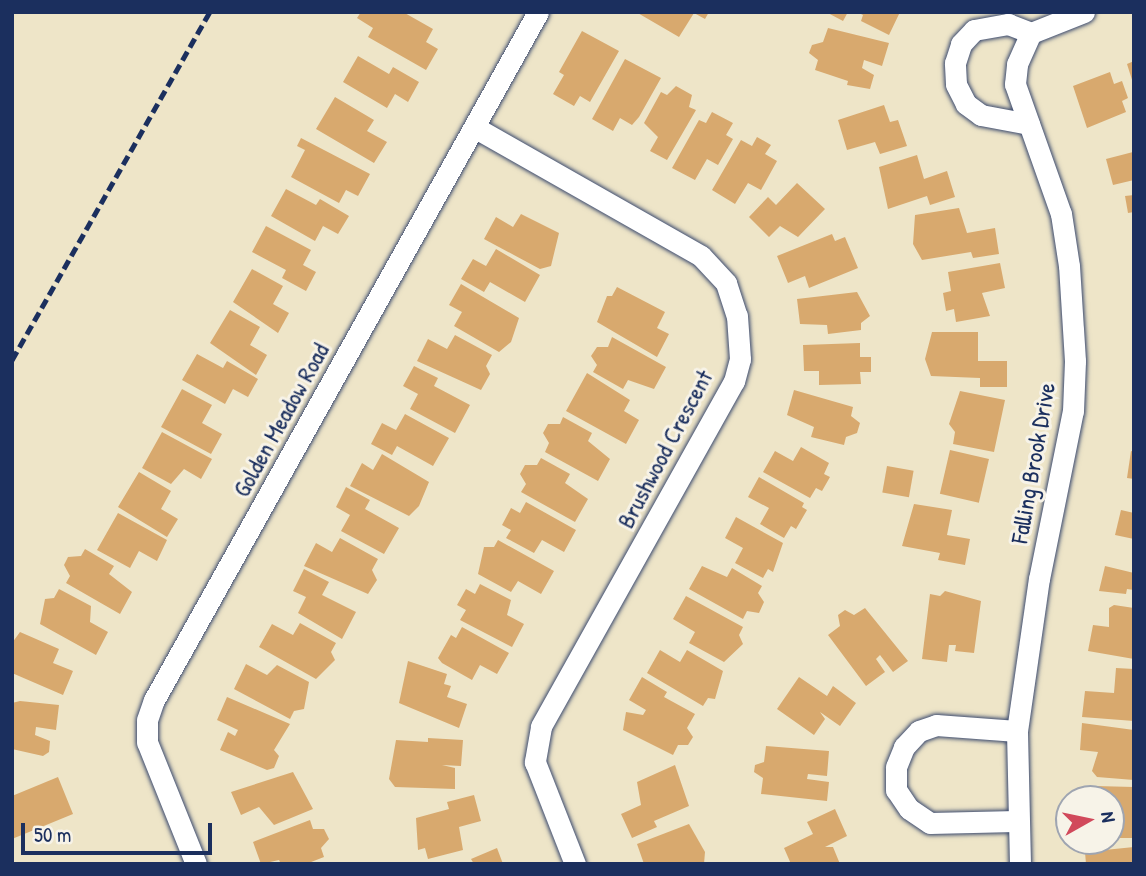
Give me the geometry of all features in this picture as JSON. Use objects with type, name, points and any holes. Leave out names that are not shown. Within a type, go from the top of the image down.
[{"type":"street","name":"Golden Meadow Road","points":[[196,864],[152,759],[147,720],[538,12]]},
{"type":"street","points":[[1029,124],[981,115],[966,104],[956,84],[955,63],[961,44],[974,30],[1008,24],[1031,33],[1084,12]]},
{"type":"street","name":"Falling Brook Drive","points":[[1020,864],[1016,821],[1017,731],[1039,579],[1073,411],[1075,360],[1069,266],[1061,214],[1015,84],[1017,64],[1031,33]]},
{"type":"street","name":"Brushwood Crescent","points":[[474,127],[701,256],[726,283],[738,326],[740,359],[734,381],[541,727],[535,762],[575,864]]},
{"type":"street","points":[[1016,821],[930,823],[909,809],[896,790],[896,767],[904,747],[919,731],[936,726],[1017,731]]},
{"type":"building","points":[[361,12],[403,12],[433,29],[426,42],[438,49],[426,70],[368,37],[373,28],[357,18]]},
{"type":"building","points":[[636,12],[709,12],[705,19],[694,13],[679,37]]},
{"type":"building","points":[[826,12],[848,12],[843,21]]},
{"type":"building","points":[[857,12],[900,12],[889,35],[861,21],[863,15]]},
{"type":"building","points":[[828,28],[889,43],[882,66],[864,60],[862,68],[874,75],[870,89],[847,85],[848,81],[815,70],[818,60],[809,53],[812,45],[823,42]]},
{"type":"building","points":[[582,31],[619,51],[590,102],[580,96],[574,106],[553,94],[564,75],[559,72]]},
{"type":"building","points":[[358,56],[389,74],[393,67],[419,82],[408,102],[395,94],[387,108],[343,82]]},
{"type":"building","points":[[625,59],[661,78],[632,125],[620,118],[613,131],[592,119]]},
{"type":"building","points":[[1134,61],[1134,83],[1133,83],[1127,64]]},
{"type":"building","points":[[1110,72],[1114,84],[1122,81],[1128,98],[1122,101],[1126,112],[1087,128],[1073,86]]},
{"type":"building","points":[[676,86],[692,95],[689,107],[696,110],[667,160],[650,151],[658,137],[644,123],[661,92],[667,95]]},
{"type":"building","points":[[335,97],[374,120],[367,131],[387,142],[374,163],[316,129]]},
{"type":"building","points":[[884,105],[890,122],[898,120],[907,146],[880,154],[875,142],[847,150],[838,120]]},
{"type":"building","points":[[712,112],[733,123],[726,135],[733,139],[718,165],[707,159],[695,180],[672,168],[699,120],[706,123]]},
{"type":"building","points":[[757,137],[771,145],[765,154],[777,161],[761,190],[748,183],[735,204],[712,190],[741,140],[752,146]]},
{"type":"building","points":[[301,138],[370,174],[358,196],[346,190],[339,203],[291,177],[305,150],[297,146]]},
{"type":"building","points":[[1133,152],[1134,180],[1113,185],[1106,159]]},
{"type":"building","points":[[917,155],[924,179],[947,171],[955,197],[930,205],[927,196],[888,209],[879,167]]},
{"type":"building","points":[[797,183],[825,209],[798,237],[780,226],[769,237],[749,217],[768,197],[776,205]]},
{"type":"building","points":[[286,189],[316,205],[320,199],[349,216],[338,234],[323,226],[315,241],[271,216]]},
{"type":"building","points":[[1134,195],[1134,212],[1128,213],[1125,196]]},
{"type":"building","points":[[959,208],[967,233],[995,228],[999,254],[973,258],[971,252],[922,260],[913,244],[915,215]]},
{"type":"building","points":[[521,214],[559,233],[551,266],[540,269],[484,239],[496,217],[513,227]]},
{"type":"building","points":[[266,226],[311,250],[303,265],[316,272],[306,291],[282,278],[286,270],[252,252]]},
{"type":"building","points":[[832,234],[835,241],[845,237],[858,268],[809,288],[805,276],[788,283],[777,256]]},
{"type":"building","points":[[496,249],[540,275],[525,302],[490,282],[484,292],[461,279],[473,259],[486,266]]},
{"type":"building","points":[[1000,263],[1005,288],[982,293],[990,316],[956,322],[954,309],[946,311],[943,293],[951,291],[948,272]]},
{"type":"building","points":[[252,269],[283,286],[273,304],[289,313],[278,333],[233,302]]},
{"type":"building","points":[[461,284],[519,318],[511,342],[499,352],[454,326],[462,312],[449,305]]},
{"type":"building","points":[[617,287],[665,312],[657,328],[669,334],[657,357],[597,322],[607,296],[612,296]]},
{"type":"building","points":[[857,292],[870,316],[861,323],[861,330],[828,334],[827,325],[800,324],[797,299]]},
{"type":"building","points":[[230,310],[260,327],[250,345],[267,355],[256,375],[210,343]]},
{"type":"building","points":[[932,332],[978,332],[978,361],[1007,361],[1007,387],[980,387],[980,378],[931,376],[925,359]]},
{"type":"building","points":[[455,335],[492,355],[486,366],[490,374],[481,390],[417,361],[428,339],[447,349]]},
{"type":"building","points":[[612,337],[666,367],[654,389],[628,380],[623,389],[593,372],[597,365],[591,356],[597,347],[608,347]]},
{"type":"building","points":[[860,343],[860,357],[871,357],[871,372],[860,372],[861,384],[819,385],[819,371],[804,371],[803,345]]},
{"type":"building","points":[[197,354],[223,368],[227,361],[258,379],[248,397],[233,389],[225,404],[182,380]]},
{"type":"building","points":[[414,366],[438,378],[434,386],[470,405],[455,433],[410,409],[418,394],[403,386]]},
{"type":"building","points":[[587,373],[630,400],[624,411],[639,420],[626,444],[566,411]]},
{"type":"building","points":[[182,389],[212,405],[202,423],[222,434],[211,454],[161,427]]},
{"type":"building","points":[[794,390],[853,407],[851,416],[860,423],[857,433],[846,437],[844,445],[811,437],[814,427],[787,415]]},
{"type":"building","points":[[960,391],[1005,400],[994,452],[953,444],[955,432],[949,424]]},
{"type":"building","points":[[405,414],[449,438],[433,466],[397,446],[392,455],[371,444],[382,423],[396,430]]},
{"type":"building","points":[[563,417],[592,433],[588,441],[610,459],[598,481],[545,452],[549,443],[543,433],[548,424],[560,424]]},
{"type":"building","points":[[162,432],[212,459],[201,479],[184,469],[171,484],[142,468]]},
{"type":"building","points":[[801,447],[829,463],[824,474],[830,477],[822,491],[816,488],[810,498],[763,472],[775,451],[793,461]]},
{"type":"building","points":[[950,450],[989,459],[979,503],[940,494]]},
{"type":"building","points":[[1131,451],[1134,452],[1134,479],[1127,478]]},
{"type":"building","points":[[382,454],[429,482],[419,506],[409,516],[350,486],[362,463],[373,470]]},
{"type":"building","points":[[541,458],[570,474],[565,483],[588,499],[575,522],[521,492],[526,484],[520,474],[525,465],[537,465]]},
{"type":"building","points":[[887,466],[914,471],[909,497],[882,493]]},
{"type":"building","points":[[139,472],[171,491],[161,509],[178,519],[167,537],[118,507]]},
{"type":"building","points":[[759,477],[804,503],[802,507],[807,510],[796,529],[791,526],[784,538],[760,524],[769,508],[748,497]]},
{"type":"building","points":[[346,487],[370,500],[365,509],[399,528],[384,554],[341,531],[350,515],[336,507]]},
{"type":"building","points":[[526,502],[576,530],[564,552],[542,540],[534,553],[506,538],[511,530],[502,525],[511,508],[520,513]]},
{"type":"building","points":[[914,504],[952,510],[947,535],[970,539],[965,565],[938,560],[940,553],[902,546]]},
{"type":"building","points":[[1121,510],[1134,513],[1134,539],[1115,535]]},
{"type":"building","points":[[118,513],[167,540],[157,561],[139,551],[130,568],[97,550]]},
{"type":"building","points":[[736,517],[783,543],[773,572],[768,569],[763,578],[735,563],[743,548],[725,538]]},
{"type":"building","points":[[340,538],[378,559],[372,570],[377,580],[368,594],[304,566],[316,543],[332,552]]},
{"type":"building","points":[[498,540],[554,571],[541,594],[518,581],[511,592],[478,574],[484,547],[494,547]]},
{"type":"building","points":[[85,549],[114,566],[109,574],[132,592],[120,614],[66,583],[70,576],[64,565],[68,557],[81,556]]},
{"type":"building","points":[[702,566],[727,577],[732,568],[762,586],[758,593],[764,602],[759,613],[747,611],[743,619],[689,589]]},
{"type":"building","points":[[1105,566],[1134,573],[1134,590],[1127,589],[1126,594],[1099,591]]},
{"type":"building","points":[[304,569],[329,582],[322,595],[356,612],[342,639],[298,613],[306,597],[293,591]]},
{"type":"building","points":[[480,584],[511,600],[507,615],[524,624],[512,647],[460,620],[466,610],[457,605],[466,589],[475,594]]},
{"type":"building","points":[[59,589],[91,606],[90,622],[108,632],[96,655],[40,624],[45,599],[54,598]]},
{"type":"building","points":[[945,591],[981,601],[974,653],[955,651],[956,645],[949,645],[947,662],[922,659],[930,594],[940,596]]},
{"type":"building","points":[[686,596],[743,627],[739,635],[743,644],[724,662],[689,643],[695,632],[673,619]]},
{"type":"building","points":[[1114,605],[1134,608],[1134,659],[1088,651],[1093,625],[1109,627],[1109,608]]},
{"type":"building","points":[[865,608],[908,661],[893,672],[880,655],[876,659],[885,672],[866,686],[828,635],[840,626],[838,615],[845,610],[854,615]]},
{"type":"building","points":[[300,623],[336,643],[331,652],[335,660],[316,679],[259,647],[272,624],[293,635]]},
{"type":"building","points":[[462,627],[509,653],[497,674],[480,665],[472,680],[438,658],[451,635],[456,638]]},
{"type":"building","points":[[20,632],[59,649],[53,663],[73,671],[63,695],[12,673],[12,643]]},
{"type":"building","points":[[660,650],[680,662],[687,650],[723,671],[715,699],[708,698],[703,706],[647,673]]},
{"type":"building","points":[[408,661],[447,674],[444,684],[451,686],[447,697],[467,704],[459,728],[399,703]]},
{"type":"building","points":[[246,664],[267,675],[277,665],[309,682],[304,709],[294,711],[290,719],[234,689]]},
{"type":"building","points":[[1116,668],[1134,669],[1134,721],[1082,717],[1085,691],[1114,693]]},
{"type":"building","points":[[642,677],[667,692],[664,697],[695,714],[687,728],[693,737],[688,745],[678,745],[673,755],[623,730],[626,712],[643,715],[646,710],[629,700]]},
{"type":"building","points":[[799,677],[827,696],[833,686],[856,703],[840,726],[820,712],[825,719],[814,735],[777,709]]},
{"type":"building","points":[[227,697],[290,724],[274,750],[279,756],[274,768],[267,770],[220,750],[228,732],[235,736],[238,730],[217,720]]},
{"type":"building","points":[[20,701],[59,705],[56,730],[36,727],[35,735],[50,741],[49,752],[43,756],[12,749],[12,703]]},
{"type":"building","points":[[1082,723],[1134,730],[1134,780],[1097,777],[1092,771],[1098,752],[1080,750]]},
{"type":"building","points":[[428,738],[463,740],[461,766],[442,765],[455,768],[455,789],[395,787],[389,779],[396,740],[428,742]]},
{"type":"building","points":[[766,746],[829,751],[827,776],[808,774],[807,779],[829,782],[827,801],[761,794],[763,778],[754,772],[755,765],[764,762]]},
{"type":"building","points":[[675,765],[689,806],[654,821],[657,827],[632,838],[621,814],[641,805],[637,782]]},
{"type":"building","points":[[293,772],[313,809],[274,825],[259,807],[241,815],[231,792]]},
{"type":"building","points":[[58,777],[73,814],[12,839],[12,796]]},
{"type":"building","points":[[1125,787],[1134,787],[1134,838],[1125,838]]},
{"type":"building","points":[[474,795],[481,821],[459,827],[463,850],[428,859],[425,848],[418,850],[416,818],[449,809],[447,802]]},
{"type":"building","points":[[835,809],[847,836],[825,847],[833,847],[840,864],[791,864],[784,848],[813,834],[807,822]]},
{"type":"building","points":[[310,820],[313,829],[324,829],[329,839],[321,848],[324,857],[306,864],[281,864],[279,860],[261,864],[253,842]]},
{"type":"building","points":[[689,824],[705,852],[704,864],[644,864],[637,844]]},
{"type":"building","points":[[1134,847],[1134,864],[1086,864],[1085,855],[1125,855],[1125,848]]},
{"type":"building","points":[[497,848],[503,864],[474,864],[471,859]]},
{"type":"railway","points":[[12,360],[210,12]]}]
